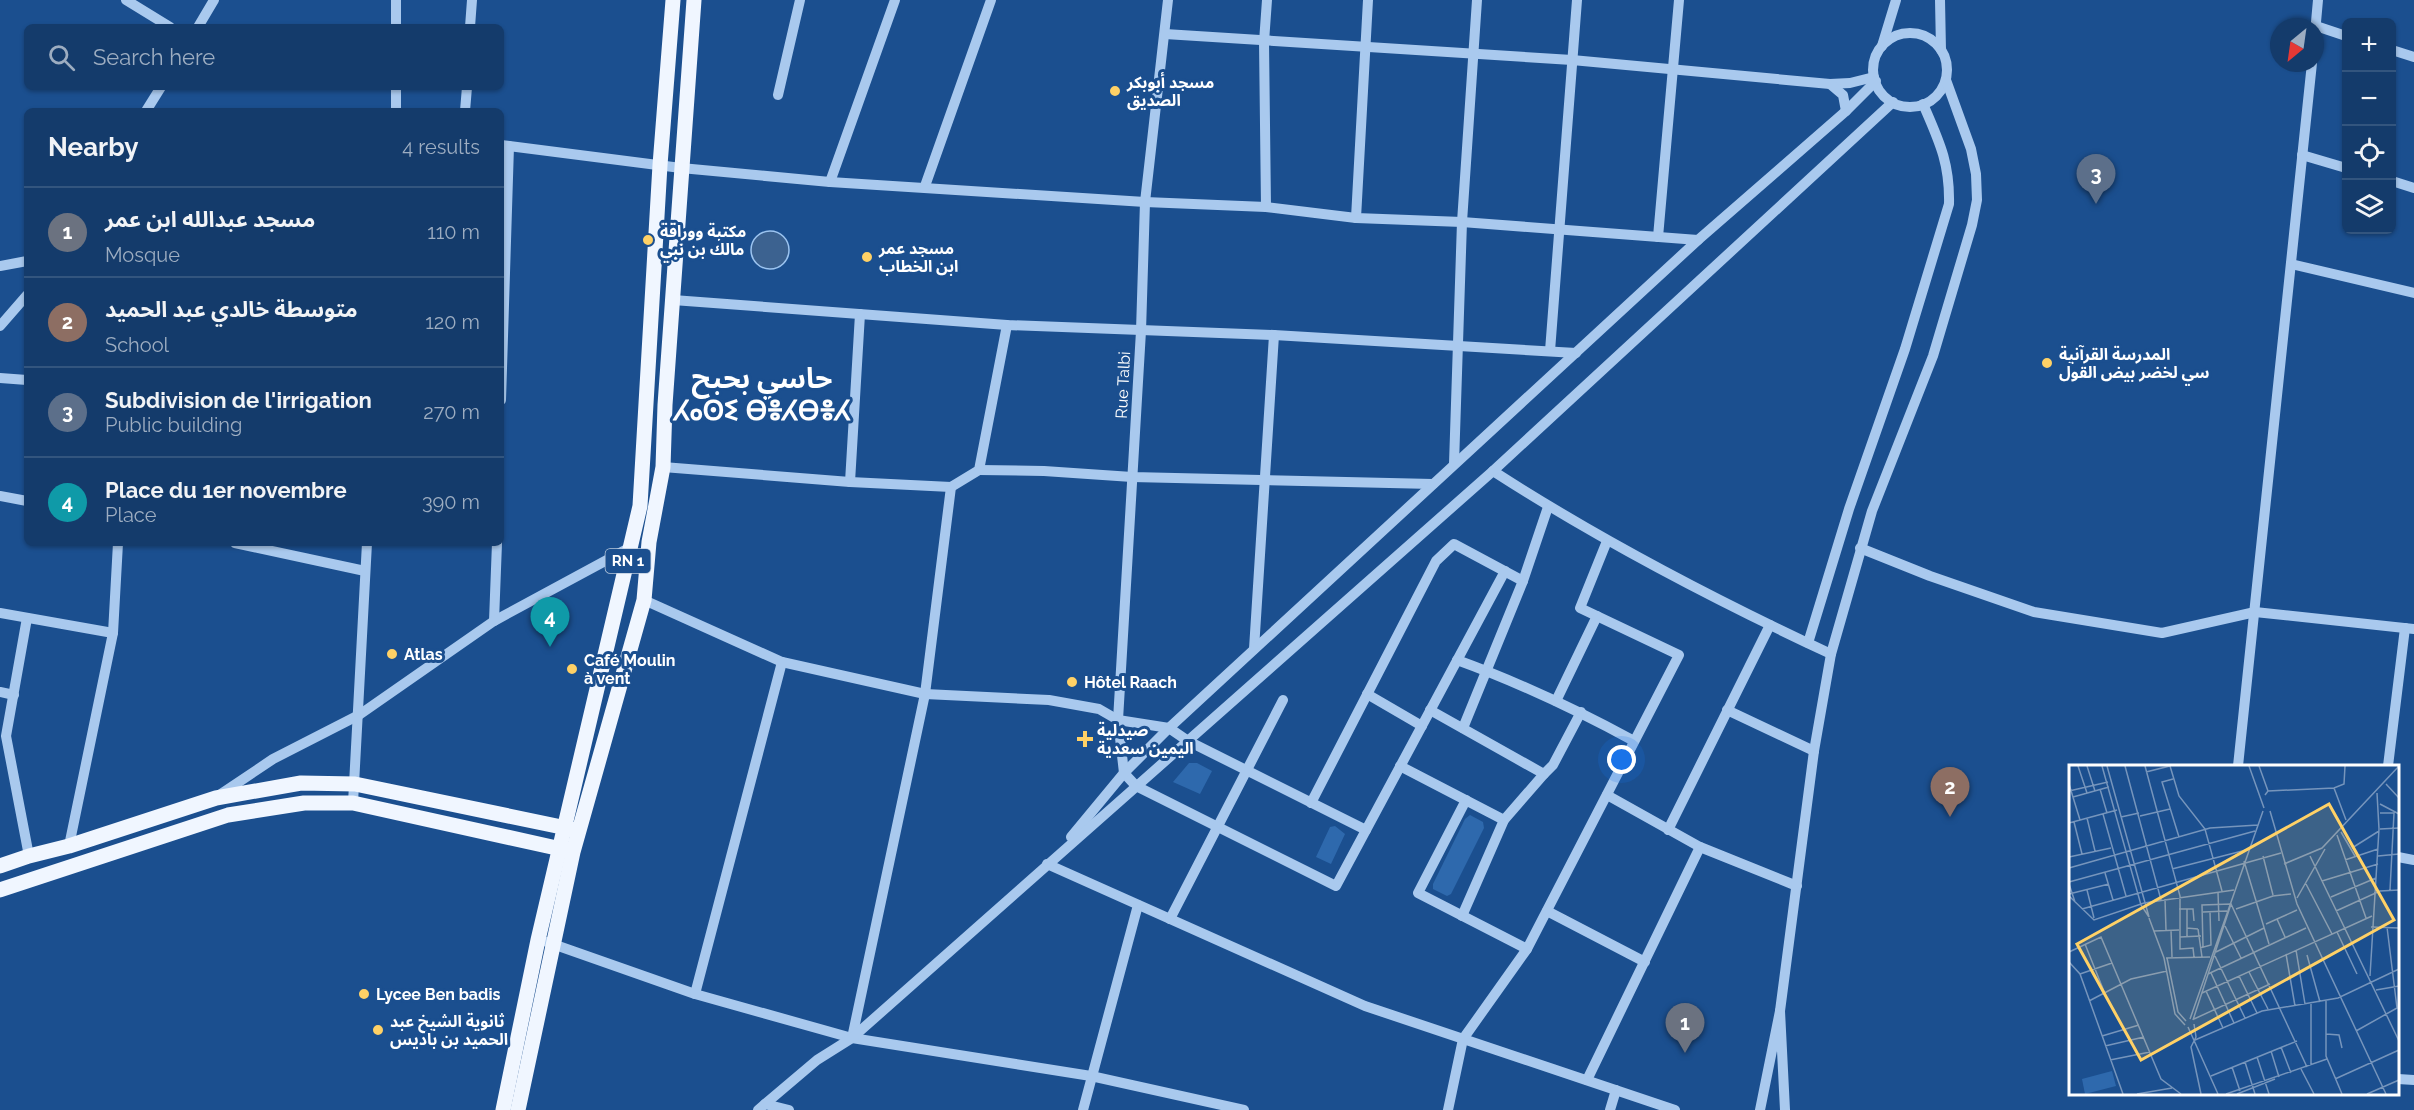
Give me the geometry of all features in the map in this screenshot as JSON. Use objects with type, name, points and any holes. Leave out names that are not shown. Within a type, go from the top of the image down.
[{"type":"main road","name":"RN 1","points":[[503,1110],[538,940],[572,830],[640,506],[660,165],[673,0]]},
{"type":"main road","name":"RN 1","points":[[572,830],[644,600],[649,542],[663,467],[665,405],[694,0]]},
{"type":"main road","points":[[0,866],[216,798],[301,783],[355,784],[572,830]]},
{"type":"main road","points":[[0,890],[228,814],[304,803],[353,803],[567,851]]},
{"type":"main road","name":"RN 1","points":[[518,1110],[554,943],[567,851]]},
{"type":"street","points":[[126,0],[165,24]]},
{"type":"street","points":[[200,24],[214,0]]},
{"type":"street","points":[[396,0],[396,24]]},
{"type":"street","points":[[470,24],[472,0]]},
{"type":"street","points":[[778,95],[800,0]]},
{"type":"street","points":[[830,182],[895,0]]},
{"type":"street","points":[[925,186],[991,0]]},
{"type":"street","name":"Rue Talbi","points":[[1124,773],[1118,720],[1141,331],[1145,202],[1168,0]]},
{"type":"street","points":[[1266,207],[1264,42],[1267,0]]},
{"type":"street","points":[[1356,218],[1368,0]]},
{"type":"street","points":[[1454,464],[1456,346],[1462,222],[1478,0]]},
{"type":"street","points":[[1550,351],[1577,0]]},
{"type":"street","points":[[1658,237],[1679,0]]},
{"type":"street","points":[[1896,0],[1882,46],[1875,60],[1875,79],[1886,97],[1893,102],[1908,106],[1923,104],[1937,94],[1946,80]]},
{"type":"street","points":[[1940,0],[1941,50]]},
{"type":"street","points":[[2316,18],[2318,0]]},
{"type":"street","points":[[2324,32],[2342,35]]},
{"type":"street","points":[[1165,34],[1572,60],[1830,84],[1875,79]]},
{"type":"street","points":[[1760,1110],[1780,1011],[1814,751],[1831,654],[1860,548],[1933,356],[1976,208],[1976,174],[1971,149],[1946,80],[1947,64],[1941,50],[1935,42],[1918,34],[1898,35],[1882,46]]},
{"type":"street","points":[[2396,52],[2414,57]]},
{"type":"street","points":[[2238,765],[2311,72]]},
{"type":"street","points":[[1047,864],[1124,773],[1169,728],[1698,240],[1846,111],[1875,79]]},
{"type":"street","points":[[1830,84],[1843,95],[1846,111]]},
{"type":"street","points":[[148,108],[159,90]]},
{"type":"street","points":[[396,90],[396,108]]},
{"type":"street","points":[[465,108],[467,90]]},
{"type":"street","points":[[762,1107],[817,1060],[852,1038],[1493,471],[1893,102]]},
{"type":"street","points":[[1808,643],[1849,509],[1905,349],[1949,204],[1950,182],[1945,156],[1923,104]]},
{"type":"street","points":[[504,210],[505,146],[681,168],[830,182],[925,186],[1145,202],[1266,207],[1356,218],[1462,222],[1698,240]]},
{"type":"street","points":[[2302,155],[2342,167]]},
{"type":"street","points":[[2396,183],[2414,188]]},
{"type":"street","points":[[0,266],[24,262]]},
{"type":"street","points":[[2291,264],[2414,293]]},
{"type":"street","points":[[0,326],[24,298]]},
{"type":"street","points":[[673,300],[1007,325],[1274,335],[1576,353]]},
{"type":"street","points":[[850,482],[860,314]]},
{"type":"street","points":[[979,470],[1007,325]]},
{"type":"street","points":[[1254,649],[1274,335]]},
{"type":"street","points":[[0,378],[24,380]]},
{"type":"street","points":[[663,467],[850,482],[951,487],[979,470],[1044,471],[1132,477],[1433,483]]},
{"type":"street","points":[[1493,471],[1548,507],[1607,541],[1831,654]]},
{"type":"street","points":[[852,1038],[925,694],[951,487]]},
{"type":"street","points":[[0,496],[24,500]]},
{"type":"street","points":[[1463,728],[1523,581],[1548,507]]},
{"type":"street","points":[[1448,1110],[1463,1039],[1527,949],[1679,655],[1580,608],[1607,541]]},
{"type":"street","points":[[1311,803],[1436,561],[1454,544],[1523,581]]},
{"type":"street","points":[[69,846],[112,633],[118,546]]},
{"type":"street","points":[[249,546],[365,571]]},
{"type":"street","points":[[353,803],[367,546]]},
{"type":"street","points":[[494,621],[497,546]]},
{"type":"street","points":[[216,798],[273,759],[359,715],[494,621],[631,547]]},
{"type":"street","points":[[1860,548],[1930,576],[2034,612],[2162,633],[2254,612],[2410,628],[2388,765]]},
{"type":"street","points":[[1124,773],[1136,786],[1336,886],[1505,571]]},
{"type":"street","points":[[644,600],[782,662],[925,694],[1049,700],[1099,709],[1118,720],[1169,728],[1188,741],[1366,830]]},
{"type":"street","points":[[0,613],[112,633]]},
{"type":"street","points":[[1556,701],[1597,616]]},
{"type":"street","points":[[27,618],[6,736],[29,855]]},
{"type":"street","points":[[1668,830],[1770,625]]},
{"type":"street","points":[[1457,660],[1581,712],[1634,741]]},
{"type":"street","points":[[695,994],[782,662]]},
{"type":"street","points":[[0,692],[14,695]]},
{"type":"street","points":[[1367,694],[1422,726]]},
{"type":"street","points":[[1170,919],[1283,700]]},
{"type":"street","points":[[1430,710],[1544,774]]},
{"type":"street","points":[[1727,710],[1814,751]]},
{"type":"street","points":[[1462,916],[1504,820],[1553,765],[1581,712]]},
{"type":"street","points":[[1400,766],[1504,820]]},
{"type":"street","points":[[1606,795],[1700,847],[1797,886]]},
{"type":"street","points":[[1466,801],[1418,893],[1527,949]]},
{"type":"street","points":[[1587,1080],[1700,847]]},
{"type":"street","points":[[2399,857],[2414,860]]},
{"type":"street","points":[[1047,864],[1365,1006],[1675,1110]]},
{"type":"street","points":[[1083,1110],[1138,905]]},
{"type":"street","points":[[1547,911],[1644,962]]},
{"type":"street","points":[[538,940],[554,943],[695,994],[852,1038],[1091,1076],[1244,1110]]},
{"type":"street","points":[[1780,1011],[1785,1110]]},
{"type":"street","points":[[1610,1110],[1616,1090]]},
{"type":"street","points":[[762,1107],[789,1110]]},
{"type":"shaded area","points":[[770,231],[783,237],[789,250],[783,263],[770,269],[757,263],[751,250],[757,237]]},
{"type":"shaded area","points":[[1189,763],[1197,763],[1212,771],[1200,794],[1173,782]]},
{"type":"shaded area","points":[[1470,815],[1483,822],[1484,828],[1451,894],[1447,896],[1433,889],[1433,884],[1465,819]]},
{"type":"shaded area","points":[[1335,826],[1345,834],[1331,864],[1316,857],[1330,827]]},
{"type":"place","name":"مسجد أبوبكر الصديق","points":[[1115,91]]},
{"type":"place","name":"Subdivision de l'irrigation","points":[[2096,204]]},
{"type":"place","name":"مكتبة ووراقة مالك بن نبي","points":[[648,240]]},
{"type":"place","name":"مسجد عمر ابن الخطاب","points":[[867,257]]},
{"type":"place","name":"المدرسة القرآنية سي لخضر بيض القول","points":[[2047,363]]},
{"type":"place","name":"Place du 1er novembre","points":[[550,647]]},
{"type":"place","name":"Atlas","points":[[392,654]]},
{"type":"place","name":"Café Moulin à vent","points":[[572,669]]},
{"type":"place","name":"Hôtel Raach","points":[[1072,682]]},
{"type":"place","name":"صيدلية اليمين سعدية","points":[[1085,739]]},
{"type":"place","name":"متوسطة خالدي عبد الحميد","points":[[1950,817]]},
{"type":"place","name":"Lycee Ben badis","points":[[364,994]]},
{"type":"place","name":"ثانوية الشيخ عبد الحميد بن باديس","points":[[378,1030]]},
{"type":"place","name":"مسجد عبدالله ابن عمر","points":[[1685,1053]]},
{"type":"district","name":"حاسي بحبح ⵃⴰⵙⵉ ⴱⴻⵃⴱⴻⵃ","points":[[762,394]]}]
